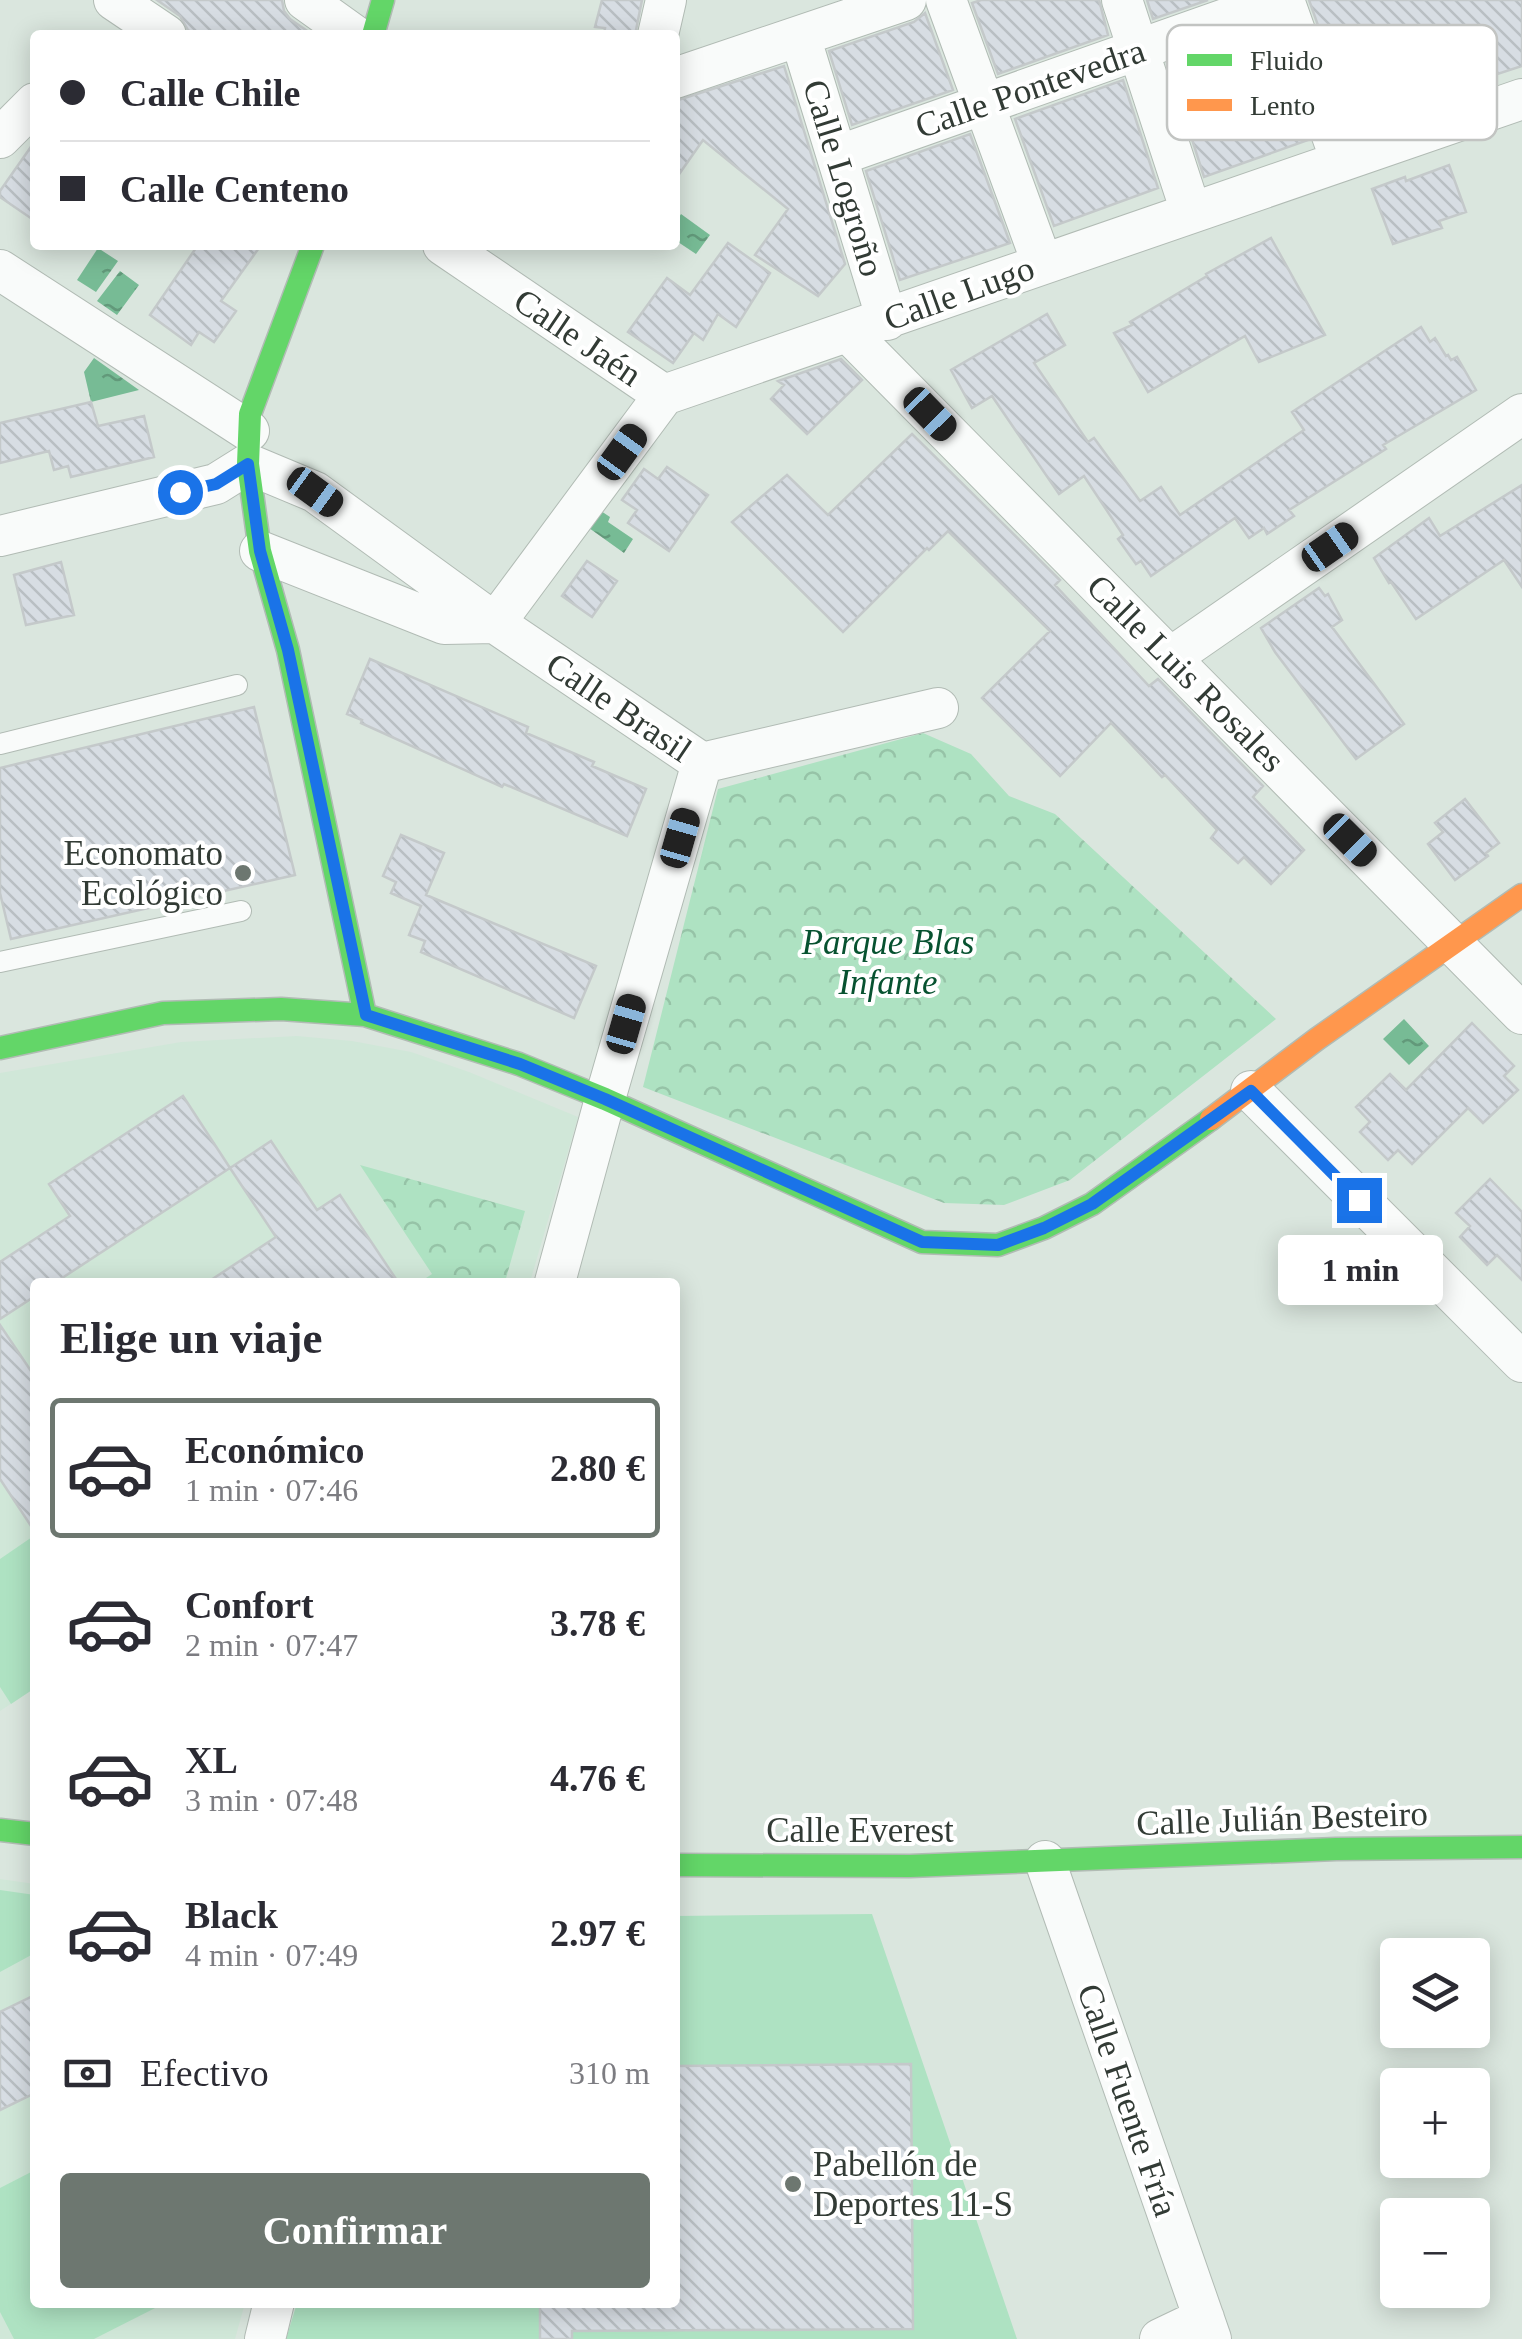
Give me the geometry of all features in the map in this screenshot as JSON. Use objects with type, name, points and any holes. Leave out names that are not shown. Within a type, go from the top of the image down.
[{"type":"street","points":[[304,0],[347,30]]},
{"type":"street","points":[[374,30],[383,0]]},
{"type":"street","points":[[659,30],[666,0]]},
{"type":"street","points":[[680,76],[906,0]]},
{"type":"street","points":[[946,0],[1042,263]]},
{"type":"street","points":[[1122,0],[1167,139]]},
{"type":"street","points":[[1281,0],[1291,25]]},
{"type":"street","name":"Calle Pontevedra","points":[[1210,25],[1281,0]]},
{"type":"street","points":[[121,11],[157,30]]},
{"type":"street","name":"Calle Logroño","points":[[800,36],[887,320]]},
{"type":"street","name":"Calle Pontevedra","points":[[837,156],[1167,40]]},
{"type":"street","name":"Calle Lugo","points":[[1497,107],[1522,99]]},
{"type":"street","points":[[0,138],[30,108]]},
{"type":"street","points":[[1167,140],[1191,212]]},
{"type":"street","points":[[1334,140],[1342,160]]},
{"type":"street","name":"Calle Lugo","points":[[664,396],[1401,140]]},
{"type":"street","points":[[311,250],[250,414],[248,448],[260,551],[288,650],[366,1015]]},
{"type":"street","name":"Calle Jaén","points":[[451,250],[664,396]]},
{"type":"street","name":"Calle Brasil","points":[[0,270],[495,623],[702,763],[555,1278]]},
{"type":"street","name":"Calle Luis Rosales","points":[[850,333],[1522,1014]]},
{"type":"street","points":[[260,551],[444,624],[495,623],[664,396]]},
{"type":"street","points":[[1170,658],[1522,414]]},
{"type":"street","points":[[0,536],[216,484],[248,448]]},
{"type":"street","points":[[702,763],[938,708]]},
{"type":"street","points":[[0,1048],[163,1013],[281,1008],[366,1015],[520,1064],[922,1242],[998,1245],[1092,1204],[1522,895]]},
{"type":"street","points":[[1251,1091],[1522,1362]]},
{"type":"street","points":[[0,1830],[30,1833]]},
{"type":"street","name":"Calle Julián Besteiro","points":[[1044,1861],[1336,1849],[1522,1847]]},
{"type":"street","name":"Calle Everest","points":[[680,1865],[910,1866],[1044,1861]]},
{"type":"street","name":"Calle Fuente Fría","points":[[1044,1861],[1207,2328]]},
{"type":"street","points":[[265,2339],[273,2308]]},
{"type":"street","points":[[1160,2339],[1207,2328]]},
{"type":"lane","points":[[0,744],[237,686]]},
{"type":"lane","points":[[0,962],[241,911]]},
{"type":"shaded area","points":[[297,1036],[411,1052],[578,1117],[531,1278],[30,1278],[30,1691],[0,1711],[0,1073],[181,1042]]},
{"type":"shaded area","points":[[0,1879],[30,1883],[30,2308],[244,2308],[235,2339],[0,2339]]},
{"type":"green space","name":"Parque Blas Infante","points":[[923,733],[971,754],[1009,796],[1055,814],[1276,1019],[1070,1180],[1004,1205],[944,1203],[643,1087],[718,789]]},
{"type":"green space","points":[[360,1165],[525,1211],[506,1278],[426,1278],[432,1274]]},
{"type":"green space","points":[[30,1538],[30,1691],[11,1704],[0,1687],[0,1559]]},
{"type":"green space","points":[[0,1890],[30,1894],[30,1956],[0,1972]]},
{"type":"green space","points":[[872,1914],[1017,2339],[286,2339],[295,2308],[680,2308],[680,1916]]},
{"type":"green space","points":[[30,2173],[30,2308],[155,2308],[94,2339],[14,2339],[0,2312],[0,2188]]},
{"type":"water","points":[[680,216],[710,235],[696,254],[680,243]]},
{"type":"water","points":[[97,250],[118,261],[96,292],[77,280]]},
{"type":"water","points":[[120,271],[139,285],[117,315],[97,301]]},
{"type":"water","points":[[94,358],[139,390],[91,402],[84,372]]},
{"type":"water","points":[[601,511],[610,517],[608,522],[633,539],[624,553],[589,528]]},
{"type":"water","points":[[1404,1019],[1429,1046],[1409,1065],[1383,1039]]},
{"type":"building","points":[[157,0],[282,0],[290,19],[306,30],[188,30],[180,16]]},
{"type":"building","points":[[602,0],[642,0],[636,30],[595,27]]},
{"type":"building","points":[[1099,0],[1108,35],[998,74],[972,3]]},
{"type":"building","points":[[1147,0],[1208,0],[1153,19]]},
{"type":"building","points":[[1309,0],[1522,0],[1522,66],[1497,74],[1497,25],[1318,25]]},
{"type":"building","points":[[925,13],[953,90],[852,125],[829,51],[914,22]]},
{"type":"building","points":[[784,66],[845,264],[818,296],[755,255],[788,209],[703,140],[680,173],[680,99]]},
{"type":"building","points":[[1123,80],[1158,188],[1054,226],[1015,119]]},
{"type":"building","points":[[970,134],[1010,243],[900,280],[866,171]]},
{"type":"building","points":[[1192,140],[1308,140],[1204,177]]},
{"type":"building","points":[[30,148],[30,218],[0,197],[0,191]]},
{"type":"building","points":[[1449,165],[1466,212],[1439,221],[1442,228],[1393,244],[1372,189]]},
{"type":"building","points":[[1271,238],[1325,335],[1259,362],[1245,336],[1148,392],[1114,333]]},
{"type":"building","points":[[728,243],[770,273],[736,327],[718,314],[703,340],[694,333],[673,363],[628,332],[667,278],[690,295]]},
{"type":"building","points":[[195,250],[257,250],[221,301],[236,311],[214,342],[199,332],[191,345],[150,315]]},
{"type":"building","points":[[1047,314],[1065,345],[1034,363],[1088,442],[1094,438],[1140,501],[1161,487],[1180,515],[1304,430],[1292,412],[1421,327],[1430,342],[1435,338],[1446,356],[1451,360],[1457,357],[1476,390],[1383,445],[1386,449],[1289,510],[1294,516],[1267,534],[1264,528],[1249,538],[1235,518],[1151,576],[1141,561],[1136,564],[1118,539],[1123,535],[1084,476],[1059,494],[992,396],[972,408],[951,370]]},
{"type":"building","points":[[841,359],[862,380],[807,434],[771,399],[784,385],[778,381]]},
{"type":"building","points":[[91,402],[98,426],[144,416],[154,457],[71,477],[68,466],[54,470],[49,451],[0,463],[0,423]]},
{"type":"building","points":[[912,434],[1060,580],[1055,585],[1149,686],[1158,679],[1263,786],[1253,797],[1304,850],[1271,884],[1244,857],[1238,863],[1211,838],[1217,830],[1111,723],[1060,776],[982,698],[1050,631],[948,531],[843,632],[732,522],[787,475],[828,515]]},
{"type":"building","points":[[667,467],[708,495],[669,551],[628,523],[637,510],[622,500],[644,469],[658,479]]},
{"type":"building","points":[[1522,485],[1522,587],[1504,560],[1416,619],[1374,558],[1429,518],[1440,536]]},
{"type":"building","points":[[587,561],[617,581],[592,617],[562,596]]},
{"type":"building","points":[[61,562],[74,615],[26,625],[14,575]]},
{"type":"building","points":[[1319,588],[1325,596],[1328,594],[1342,620],[1332,627],[1404,724],[1356,759],[1261,628]]},
{"type":"building","points":[[370,659],[528,727],[526,733],[646,789],[627,836],[504,784],[502,787],[347,714]]},
{"type":"building","points":[[254,707],[295,875],[11,939],[0,893],[0,768]]},
{"type":"building","points":[[1465,799],[1499,843],[1455,880],[1428,844],[1443,832],[1435,823]]},
{"type":"building","points":[[401,835],[444,853],[426,895],[596,966],[574,1018],[421,952],[425,941],[409,935],[421,906],[391,893],[396,882],[383,876]]},
{"type":"building","points":[[1472,1023],[1514,1066],[1504,1076],[1518,1090],[1483,1123],[1468,1108],[1412,1164],[1398,1150],[1388,1160],[1360,1132],[1370,1122],[1356,1107],[1390,1074],[1406,1090]]},
{"type":"building","points":[[183,1096],[230,1168],[62,1278],[30,1278],[30,1299],[0,1319],[0,1262],[70,1216],[49,1184]]},
{"type":"building","points":[[271,1141],[317,1210],[340,1195],[395,1278],[214,1278],[276,1237],[230,1168]]},
{"type":"building","points":[[1490,1179],[1522,1212],[1522,1280],[1497,1255],[1487,1265],[1460,1237],[1470,1226],[1456,1213]]},
{"type":"building","points":[[0,1325],[30,1370],[30,1524],[0,1479]]},
{"type":"building","points":[[30,1997],[30,2095],[0,2110],[0,2012]]},
{"type":"building","name":"Pabellón de Deportes 11-S","points":[[911,2064],[913,2329],[572,2331],[572,2339],[540,2339],[540,2308],[680,2308],[680,2066]]},
{"type":"traffic: fast","points":[[374,30],[383,0]]},
{"type":"traffic: fast","points":[[311,250],[250,414],[248,464],[260,551],[288,650],[365,1015]]},
{"type":"traffic: fast","points":[[0,1048],[163,1013],[281,1009],[365,1015],[519,1064],[605,1099],[922,1242],[998,1245],[1044,1228],[1092,1204],[1211,1119]]},
{"type":"traffic: fast","points":[[0,1830],[30,1833]]},
{"type":"traffic: fast","points":[[680,1865],[910,1866],[1336,1849],[1522,1847]]},
{"type":"traffic: slow","points":[[1211,1119],[1522,895]]},
{"type":"place","name":"Economato Ecológico","points":[[243,873]]},
{"type":"place","name":"Pabellón de Deportes 11-S","points":[[793,2184]]},
{"type":"route","points":[[180,492],[216,484],[248,464],[260,551],[288,650],[366,1015],[520,1064],[922,1242],[998,1245],[1044,1228],[1092,1204],[1251,1091],[1359,1200]]}]
